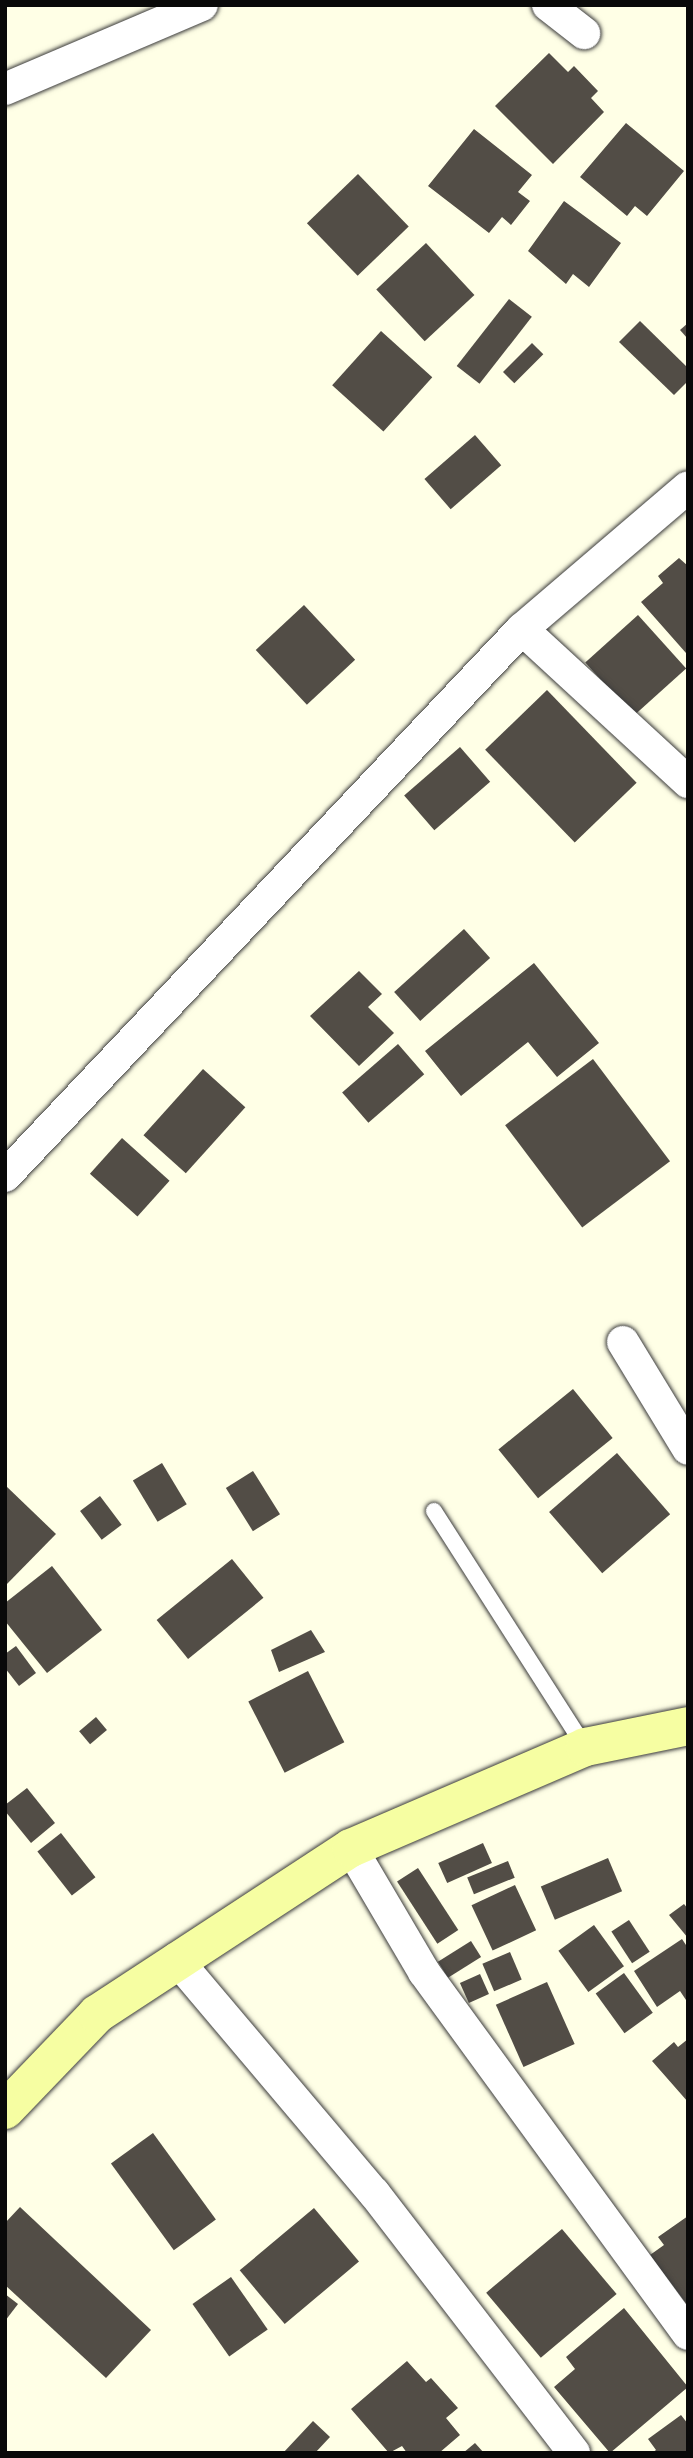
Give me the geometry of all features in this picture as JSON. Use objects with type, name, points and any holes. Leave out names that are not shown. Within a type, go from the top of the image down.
[{"type":"street","points":[[5,89],[167,12],[202,5]]},
{"type":"street","points":[[548,5],[584,33]]},
{"type":"street","points":[[5,1176],[522,629],[688,487]]},
{"type":"street","points":[[522,629],[688,782]]},
{"type":"street","points":[[623,1342],[688,1448]]},
{"type":"street","points":[[5,2110],[97,2014],[176,1959],[351,1848],[585,1746],[688,1726]]},
{"type":"street","points":[[351,1848],[424,1972],[688,2334]]},
{"type":"street","points":[[176,1959],[374,2193],[575,2453]]},
{"type":"lane","points":[[434,1511],[585,1746]]},
{"type":"building","points":[[549,53],[568,72],[574,66],[598,91],[591,98],[604,112],[553,164],[495,106]]},
{"type":"building","points":[[626,123],[684,171],[647,216],[635,206],[627,216],[580,177]]},
{"type":"building","points":[[474,129],[532,175],[518,192],[530,201],[511,225],[502,217],[489,233],[428,186]]},
{"type":"building","points":[[358,174],[409,227],[358,276],[307,223]]},
{"type":"building","points":[[564,201],[621,243],[589,287],[573,274],[566,284],[528,251]]},
{"type":"building","points":[[426,243],[474,295],[425,341],[376,289]]},
{"type":"building","points":[[509,299],[532,317],[480,384],[457,366]]},
{"type":"building","points":[[640,321],[688,368],[688,381],[674,395],[619,342]]},
{"type":"building","points":[[688,323],[688,339],[680,330]]},
{"type":"building","points":[[381,331],[432,377],[383,431],[332,385]]},
{"type":"building","points":[[532,343],[543,354],[514,383],[503,372]]},
{"type":"building","points":[[475,435],[501,465],[451,509],[424,479]]},
{"type":"building","points":[[679,558],[688,566],[686,653],[641,602],[663,583],[658,576]]},
{"type":"building","points":[[304,605],[355,660],[307,705],[256,650]]},
{"type":"building","points":[[638,615],[686,669],[633,716],[585,663]]},
{"type":"building","points":[[547,690],[637,783],[575,843],[485,750]]},
{"type":"building","points":[[460,747],[490,782],[434,830],[404,796]]},
{"type":"building","points":[[464,929],[490,958],[420,1021],[394,992]]},
{"type":"building","points":[[534,963],[599,1043],[557,1077],[528,1042],[461,1096],[425,1051]]},
{"type":"building","points":[[359,971],[382,994],[368,1007],[394,1033],[359,1066],[310,1016]]},
{"type":"building","points":[[398,1044],[424,1074],[368,1123],[342,1093]]},
{"type":"building","points":[[593,1059],[670,1161],[582,1227],[505,1125]]},
{"type":"building","points":[[203,1069],[245,1107],[186,1173],[143,1135]]},
{"type":"building","points":[[122,1138],[170,1181],[137,1216],[90,1174]]},
{"type":"building","points":[[573,1389],[613,1438],[538,1498],[498,1449]]},
{"type":"building","points":[[617,1453],[670,1514],[602,1573],[549,1512]]},
{"type":"building","points":[[162,1463],[187,1504],[158,1522],[133,1481]]},
{"type":"building","points":[[253,1471],[280,1514],[253,1531],[226,1488]]},
{"type":"building","points":[[5,1485],[56,1534],[5,1586]]},
{"type":"building","points":[[100,1496],[122,1525],[102,1540],[80,1511]]},
{"type":"building","points":[[232,1559],[263,1598],[188,1659],[157,1620]]},
{"type":"building","points":[[52,1566],[102,1630],[47,1673],[5,1621],[5,1603]]},
{"type":"building","points":[[311,1630],[325,1652],[279,1672],[271,1650]]},
{"type":"building","points":[[16,1646],[36,1673],[19,1686],[5,1668],[5,1654]]},
{"type":"building","points":[[308,1671],[344,1742],[285,1773],[248,1701]]},
{"type":"building","points":[[96,1717],[107,1730],[90,1744],[79,1731]]},
{"type":"building","points":[[27,1788],[55,1823],[31,1843],[5,1811],[5,1805]]},
{"type":"building","points":[[61,1833],[95,1877],[72,1896],[37,1851]]},
{"type":"building","points":[[483,1843],[492,1863],[447,1883],[438,1863]]},
{"type":"building","points":[[608,1858],[622,1891],[555,1920],[541,1887]]},
{"type":"building","points":[[508,1861],[515,1878],[474,1894],[467,1877]]},
{"type":"building","points":[[418,1868],[458,1930],[437,1944],[397,1882]]},
{"type":"building","points":[[515,1885],[536,1930],[493,1951],[471,1905]]},
{"type":"building","points":[[684,1904],[688,1909],[688,1938],[669,1915]]},
{"type":"building","points":[[629,1920],[650,1952],[632,1963],[611,1931]]},
{"type":"building","points":[[594,1925],[624,1966],[588,1992],[558,1951]]},
{"type":"building","points":[[682,1939],[688,1948],[688,2003],[680,1991],[657,2007],[634,1971]]},
{"type":"building","points":[[471,1941],[481,1957],[448,1978],[438,1962]]},
{"type":"building","points":[[510,1952],[522,1980],[494,1991],[482,1964]]},
{"type":"building","points":[[624,1973],[653,2013],[624,2033],[596,1994]]},
{"type":"building","points":[[480,1974],[489,1994],[469,2003],[460,1983]]},
{"type":"building","points":[[547,1982],[575,2044],[523,2067],[496,2005]]},
{"type":"building","points":[[688,2039],[688,2102],[652,2061],[674,2042],[678,2047]]},
{"type":"building","points":[[153,2133],[216,2220],[174,2250],[111,2164]]},
{"type":"building","points":[[20,2207],[151,2330],[106,2378],[5,2285],[5,2223]]},
{"type":"building","points":[[314,2208],[359,2262],[285,2324],[240,2270]]},
{"type":"building","points":[[688,2216],[688,2306],[650,2255],[664,2245],[658,2237]]},
{"type":"building","points":[[562,2229],[617,2294],[541,2358],[486,2293]]},
{"type":"building","points":[[231,2277],[268,2329],[229,2356],[192,2304]]},
{"type":"building","points":[[5,2294],[18,2304],[5,2321]]},
{"type":"building","points":[[624,2308],[688,2387],[610,2453],[554,2387],[575,2369],[566,2357]]},
{"type":"building","points":[[407,2361],[426,2382],[431,2378],[458,2408],[446,2418],[460,2435],[439,2453],[407,2453],[402,2446],[389,2453],[351,2409]]},
{"type":"building","points":[[681,2415],[688,2424],[688,2453],[652,2453],[656,2450],[648,2439]]},
{"type":"building","points":[[313,2421],[330,2437],[315,2453],[283,2453]]},
{"type":"building","points":[[475,2443],[484,2453],[463,2453]]}]
